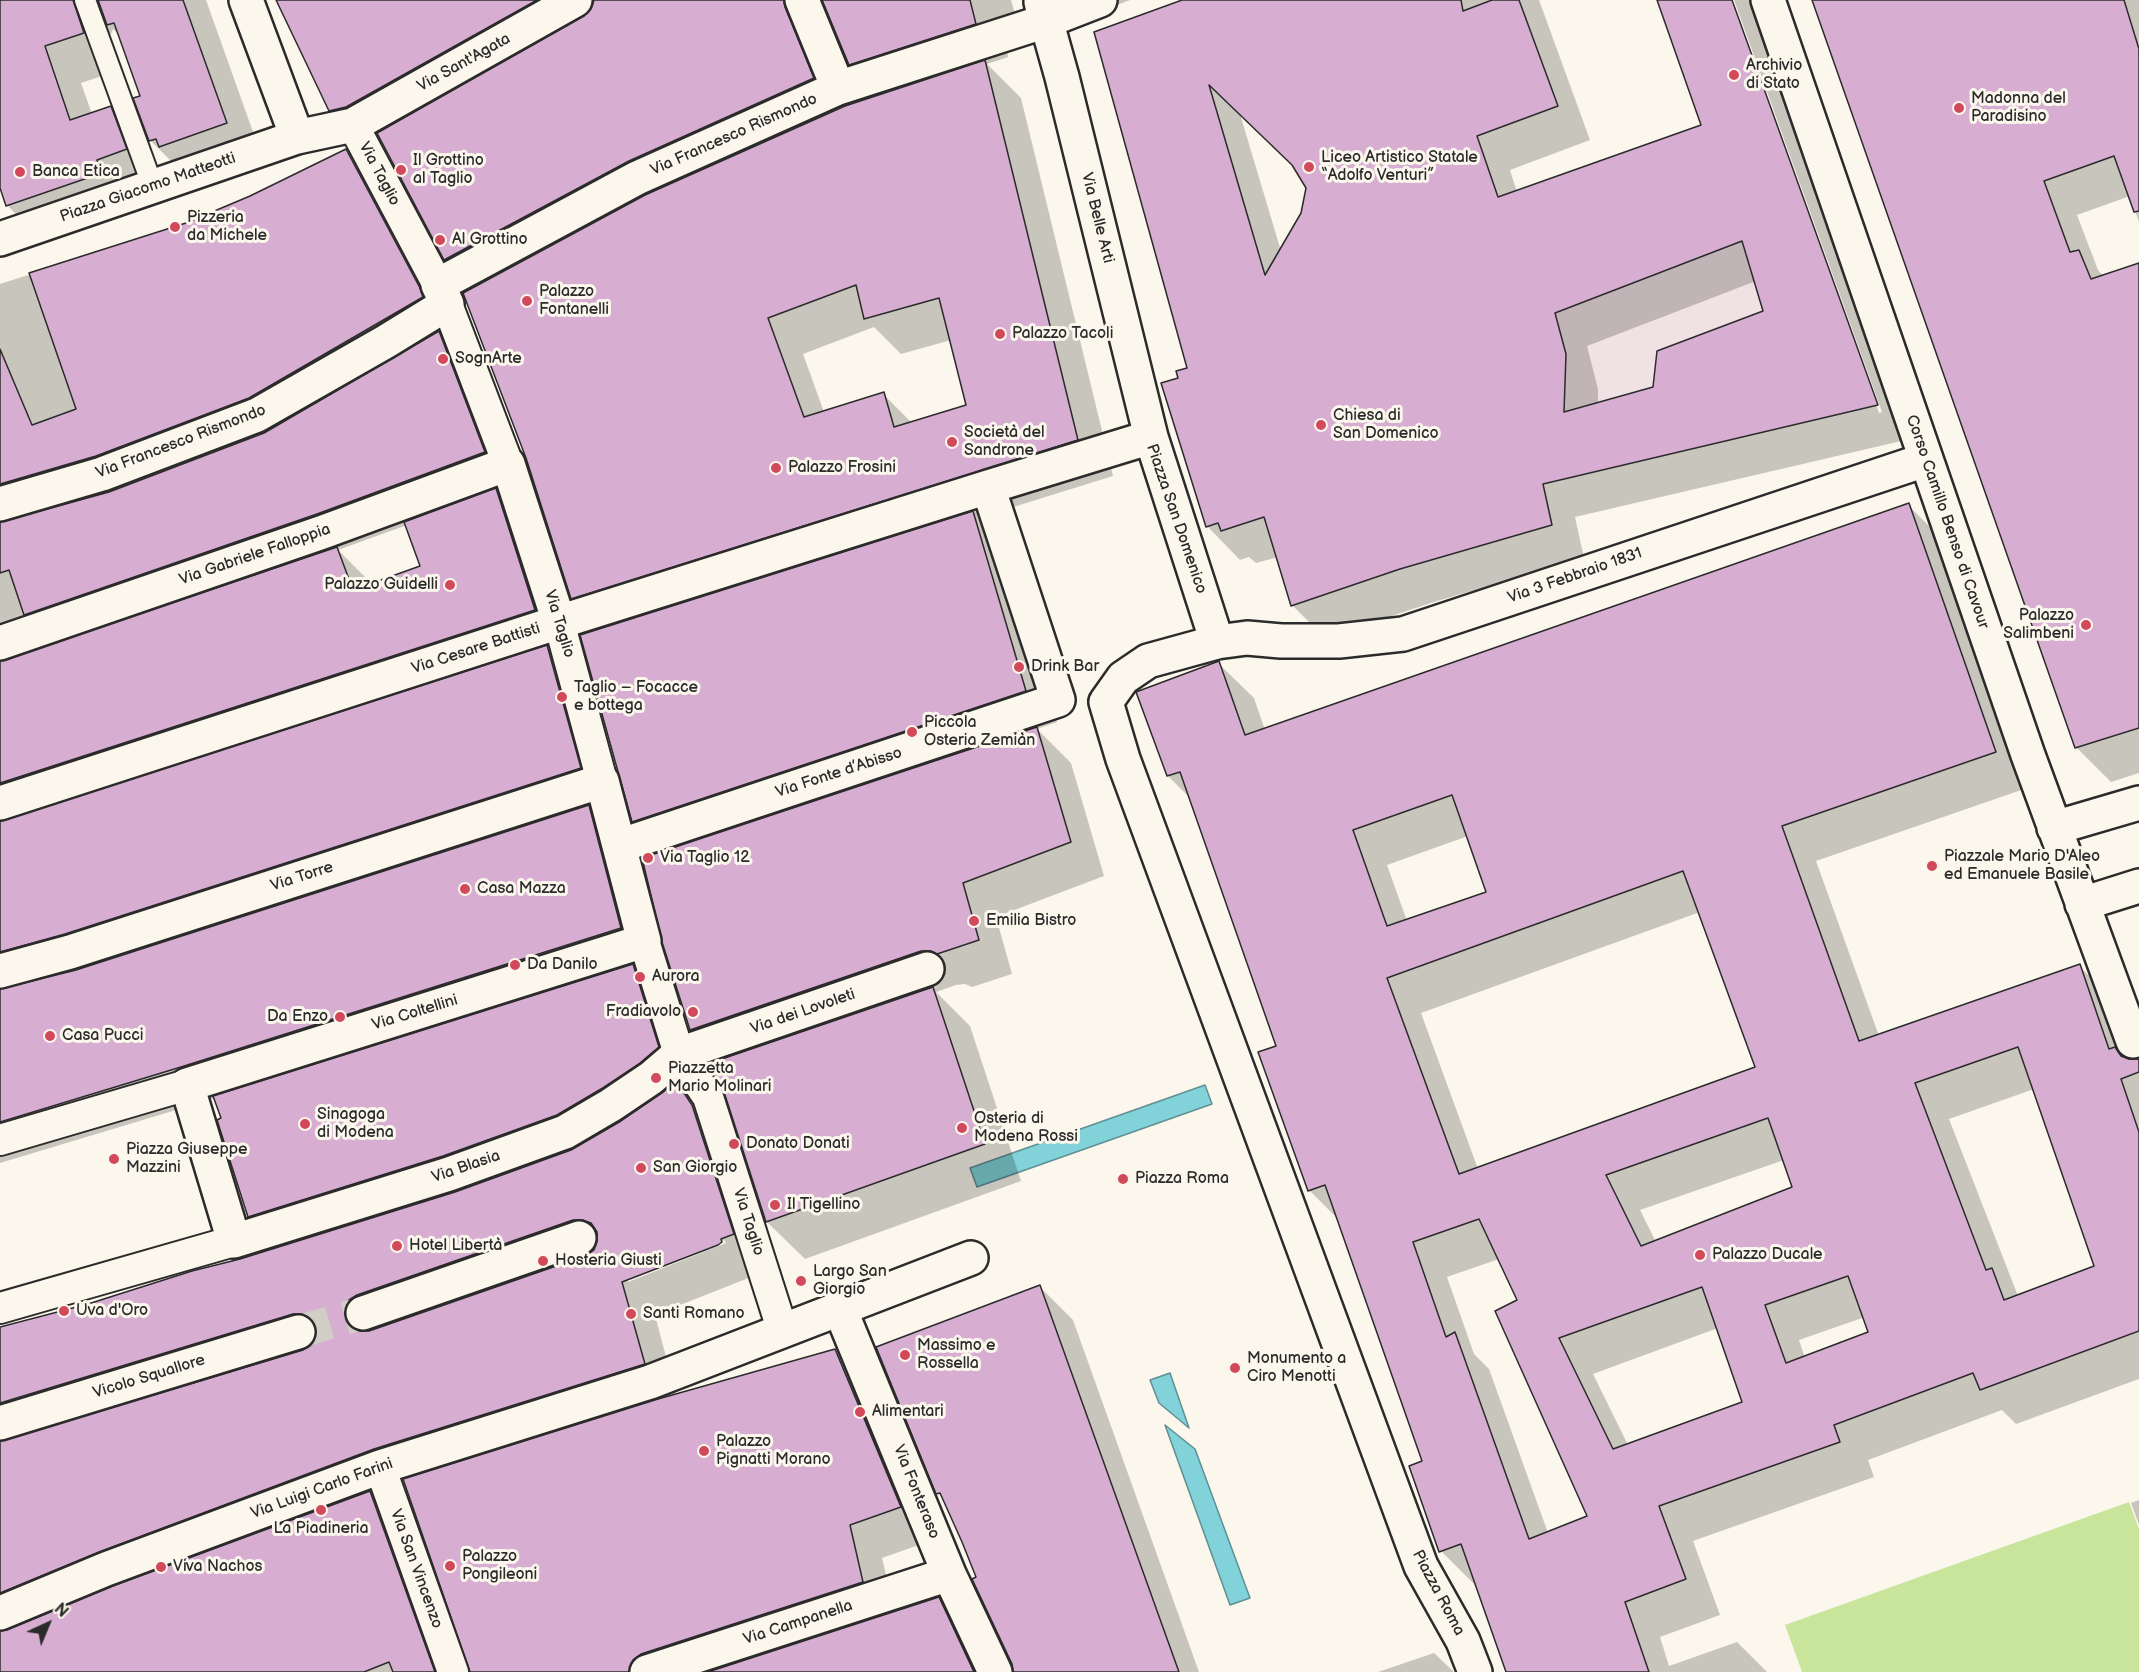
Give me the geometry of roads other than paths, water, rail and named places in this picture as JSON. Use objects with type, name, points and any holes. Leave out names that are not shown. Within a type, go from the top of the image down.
[{"type":"street","points":[[246,0],[297,137]]},
{"type":"street","name":"Via Sant'Agata","points":[[353,125],[575,0]]},
{"type":"street","points":[[802,0],[838,88]]},
{"type":"street","name":"Via Francesco Rismondo","points":[[0,504],[102,474],[257,415],[357,359],[442,295],[637,178],[838,88],[1043,11],[1100,0]]},
{"type":"street","name":"Corso Camillo Benso di Cavour","points":[[1768,0],[2054,828],[2133,1041]]},
{"type":"street","name":"Via Belle Arti","points":[[1043,11],[1065,89],[1151,437]]},
{"type":"street","name":"Via Taglio","points":[[297,137],[353,125],[442,295],[508,464],[559,622],[644,942],[679,1054],[708,1097],[783,1332]]},
{"type":"street","name":"Piazza Giacomo Matteotti","points":[[0,239],[297,137]]},
{"type":"street","name":"Piazza San Domenico","points":[[988,487],[1151,437],[1217,642]]},
{"type":"street","name":"Via 3 Febbraio 1831","points":[[1217,642],[1247,638],[1281,641],[1339,641],[1403,634],[1925,460]]},
{"type":"street","name":"Via Gabriele Falloppia","points":[[0,643],[323,532],[508,464]]},
{"type":"street","name":"Via Cesare Battisti","points":[[0,803],[559,622],[988,487]]},
{"type":"street","name":"Via Fonte d’Abisso","points":[[620,846],[1058,700],[988,487]]},
{"type":"street","name":"Piazza Roma","points":[[1217,642],[1148,661],[1123,678],[1106,702],[1127,770],[1421,1566],[1464,1641],[1475,1672]]},
{"type":"street","name":"Via Torre","points":[[0,971],[69,952],[602,781]]},
{"type":"street","points":[[2054,828],[2139,803]]},
{"type":"street","points":[[2082,904],[2139,886]]},
{"type":"street","name":"Via Coltellini","points":[[187,1085],[644,942]]},
{"type":"street","name":"Via dei Lovoleti","points":[[679,1054],[927,969]]},
{"type":"street","name":"Via Blasia","points":[[234,1241],[449,1174],[565,1132],[651,1078],[679,1054]]},
{"type":"street","points":[[0,1140],[187,1085],[234,1241],[0,1308]]},
{"type":"street","points":[[363,1313],[579,1238]]},
{"type":"street","points":[[783,1332],[971,1258]]},
{"type":"street","name":"Via Fonteraso","points":[[840,1309],[949,1574],[995,1672]]},
{"type":"street","name":"Vicolo Squallore","points":[[0,1423],[298,1332]]},
{"type":"street","name":"Via Luigi Carlo Farini","points":[[0,1613],[106,1569],[380,1467],[650,1382],[783,1332]]},
{"type":"street","name":"Via San Vincenzo","points":[[380,1467],[453,1672]]},
{"type":"street","name":"Via Campanella","points":[[646,1672],[949,1574]]},
{"type":"lane","points":[[85,0],[153,187]]},
{"type":"water","points":[[1205,1085],[1212,1104],[977,1187],[970,1168]]},
{"type":"water","points":[[1170,1373],[1189,1428],[1159,1403],[1150,1380]]},
{"type":"water","points":[[1165,1425],[1195,1449],[1250,1598],[1230,1605]]},
{"type":"tunnel","points":[[298,1332],[363,1313]]},
{"type":"place","name":"Archivio di Stato","points":[[1734,75]]},
{"type":"place","name":"Madonna del Paradisino","points":[[1959,108]]},
{"type":"place","name":"Liceo Artistico Statale “Adolfo Venturi”","points":[[1309,167]]},
{"type":"place","name":"Il Grottino al Taglio","points":[[401,170]]},
{"type":"place","name":"Banca Etica","points":[[20,172]]},
{"type":"place","name":"Pizzeria da Michele","points":[[175,227]]},
{"type":"place","name":"Al Grottino","points":[[440,240]]},
{"type":"place","name":"Palazzo Fontanelli","points":[[527,301]]},
{"type":"place","name":"Palazzo Tacoli","points":[[1000,334]]},
{"type":"place","name":"SognArte","points":[[443,359]]},
{"type":"place","name":"Chiesa di San Domenico","points":[[1321,425]]},
{"type":"place","name":"Società del Sandrone","points":[[952,442]]},
{"type":"place","name":"Palazzo Frosini","points":[[776,468]]},
{"type":"place","name":"Palazzo Guidelli","points":[[450,585]]},
{"type":"place","name":"Palazzo Salimbeni","points":[[2086,625]]},
{"type":"place","name":"Drink Bar","points":[[1019,667]]},
{"type":"place","name":"Taglio – Focacce e bottega","points":[[562,697]]},
{"type":"place","name":"Piccola Osteria Zemiàn","points":[[912,732]]},
{"type":"place","name":"Via Taglio 12","points":[[648,858]]},
{"type":"place","name":"Piazzale Mario D'Aleo ed Emanuele Basile","points":[[1932,866]]},
{"type":"place","name":"Casa Mazza","points":[[465,889]]},
{"type":"place","name":"Emilia Bistro","points":[[974,921]]},
{"type":"place","name":"Da Danilo","points":[[515,965]]},
{"type":"place","name":"Aurora","points":[[640,977]]},
{"type":"place","name":"Fradiavolo","points":[[693,1012]]},
{"type":"place","name":"Da Enzo","points":[[340,1017]]},
{"type":"place","name":"Casa Pucci","points":[[50,1036]]},
{"type":"place","name":"Piazzetta Mario Molinari","points":[[656,1078]]},
{"type":"place","name":"Sinagoga di Modena","points":[[305,1124]]},
{"type":"place","name":"Osteria di Modena Rossi","points":[[962,1128]]},
{"type":"place","name":"Donato Donati","points":[[734,1144]]},
{"type":"place","name":"Piazza Giuseppe Mazzini","points":[[114,1159]]},
{"type":"place","name":"San Giorgio","points":[[641,1168]]},
{"type":"place","name":"Piazza Roma","points":[[1123,1179]]},
{"type":"place","name":"Il Tigellino","points":[[775,1205]]},
{"type":"place","name":"Hotel Libertà","points":[[397,1246]]},
{"type":"place","name":"Palazzo Ducale","points":[[1700,1255]]},
{"type":"place","name":"Hosteria Giusti","points":[[543,1261]]},
{"type":"place","name":"Largo San Giorgio","points":[[801,1281]]},
{"type":"place","name":"Uva d'Oro","points":[[64,1311]]},
{"type":"place","name":"Santi Romano","points":[[631,1314]]},
{"type":"place","name":"Massimo e Rossella","points":[[905,1355]]},
{"type":"place","name":"Monumento a Ciro Menotti","points":[[1235,1368]]},
{"type":"place","name":"Alimentari","points":[[860,1412]]},
{"type":"place","name":"Palazzo Pignatti Morano","points":[[704,1451]]},
{"type":"place","name":"La Piadineria","points":[[321,1510]]},
{"type":"place","name":"Palazzo Pongileoni","points":[[450,1566]]},
{"type":"place","name":"Viva Nachos","points":[[161,1567]]}]
